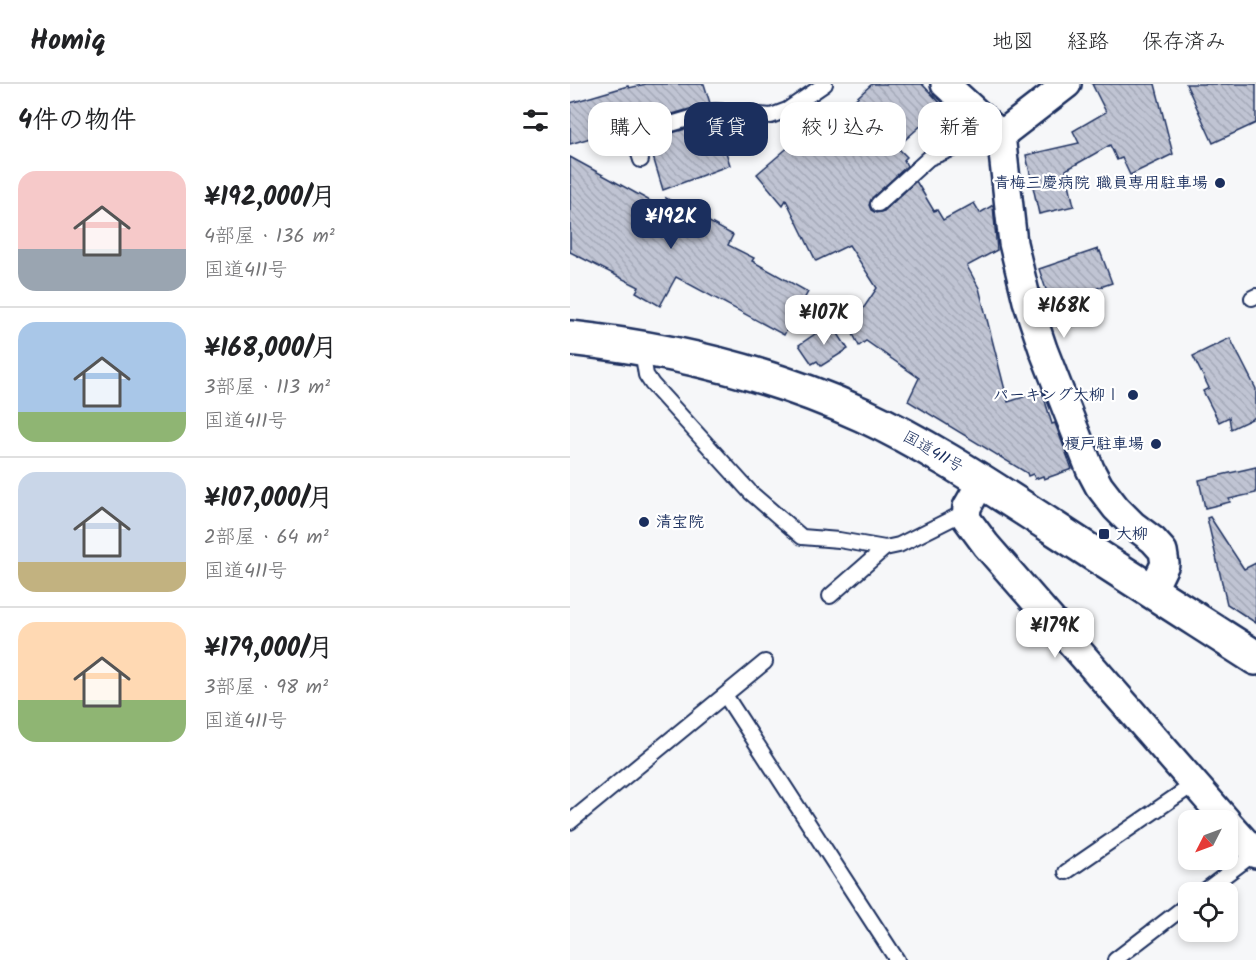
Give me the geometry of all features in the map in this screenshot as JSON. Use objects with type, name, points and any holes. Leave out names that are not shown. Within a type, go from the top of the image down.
[{"type":"highway","name":"国道411号","points":[[570,338],[642,347],[721,365],[776,381],[832,402],[896,431],[943,457],[1256,658]]},
{"type":"street","points":[[945,84],[965,102]]},
{"type":"street","points":[[1002,134],[1067,84]]},
{"type":"street","points":[[1002,145],[1012,243],[1027,301],[1043,349],[1090,470],[1099,486],[1116,508],[1133,525],[1154,540],[1163,551],[1165,564],[1152,591]]},
{"type":"street","points":[[982,482],[967,507],[966,518],[986,545],[1217,810]]},
{"type":"street","points":[[1238,834],[1255,854]]},
{"type":"lane","points":[[672,124],[715,111],[771,116],[788,110],[825,84]]},
{"type":"lane","points":[[640,156],[641,160]]},
{"type":"lane","points":[[878,204],[929,158],[934,156]]},
{"type":"lane","points":[[642,347],[646,375],[652,384],[751,493],[802,537],[839,540],[885,548],[899,545],[955,517],[966,518]]},
{"type":"lane","points":[[830,596],[885,548]]},
{"type":"lane","points":[[570,822],[765,662]]},
{"type":"lane","points":[[725,695],[897,960]]},
{"type":"lane","points":[[1066,872],[1194,784]]},
{"type":"lane","points":[[1217,882],[1255,854]]},
{"type":"lane","points":[[1115,960],[1178,912]]},
{"type":"building","points":[[646,84],[704,84],[710,102],[684,102],[684,111],[672,114],[672,102],[588,102],[588,139],[570,144],[570,103],[628,86],[629,88]]},
{"type":"building","points":[[872,84],[922,84],[939,102],[918,102],[918,128],[906,139],[906,102],[852,102]]},
{"type":"building","points":[[1092,84],[1155,84],[1173,154],[1130,175],[1122,158],[1117,160],[1110,145],[1066,170],[1074,206],[1039,214],[1026,155],[1079,143],[1073,131],[1106,112]]},
{"type":"building","points":[[1186,84],[1256,84],[1256,123],[1213,143]]},
{"type":"building","points":[[684,129],[684,156],[727,156],[730,165],[663,190],[653,156],[672,156],[672,133]]},
{"type":"building","points":[[780,154],[906,156],[904,160],[907,166],[872,198],[869,205],[876,213],[884,211],[916,181],[934,211],[937,210],[943,220],[974,203],[980,213],[993,205],[997,250],[967,266],[979,288],[1008,402],[1042,391],[1052,424],[1055,423],[1072,469],[1044,479],[1043,476],[1035,479],[1033,474],[1028,476],[1027,473],[908,401],[919,378],[866,341],[859,346],[850,328],[877,288],[849,245],[816,261],[786,200],[783,205],[757,174]]},
{"type":"building","points":[[570,157],[670,212],[666,198],[733,235],[728,245],[754,258],[752,261],[808,292],[784,335],[676,277],[660,306],[636,292],[639,287],[570,252]]},
{"type":"building","points":[[1098,249],[1112,283],[1051,304],[1039,269]]},
{"type":"building","points":[[831,323],[848,349],[821,366],[817,361],[812,364],[799,345]]},
{"type":"building","points":[[1230,338],[1256,389],[1256,417],[1231,429],[1229,417],[1219,422],[1203,391],[1209,388],[1193,356]]},
{"type":"building","points":[[1256,467],[1256,493],[1229,499],[1230,502],[1205,508],[1199,480]]},
{"type":"building","points":[[1210,517],[1244,569],[1256,563],[1256,623],[1227,604],[1207,518]]},
{"type":"place","name":"青梅三慶病院 職員専用駐車場","points":[[1220,183]]},
{"type":"place","name":"パーキング大柳Ⅰ","points":[[1133,395]]},
{"type":"place","name":"榎戸駐車場","points":[[1156,444]]},
{"type":"place","name":"清宝院","points":[[644,522]]},
{"type":"place","name":"大柳","points":[[1104,534]]}]
